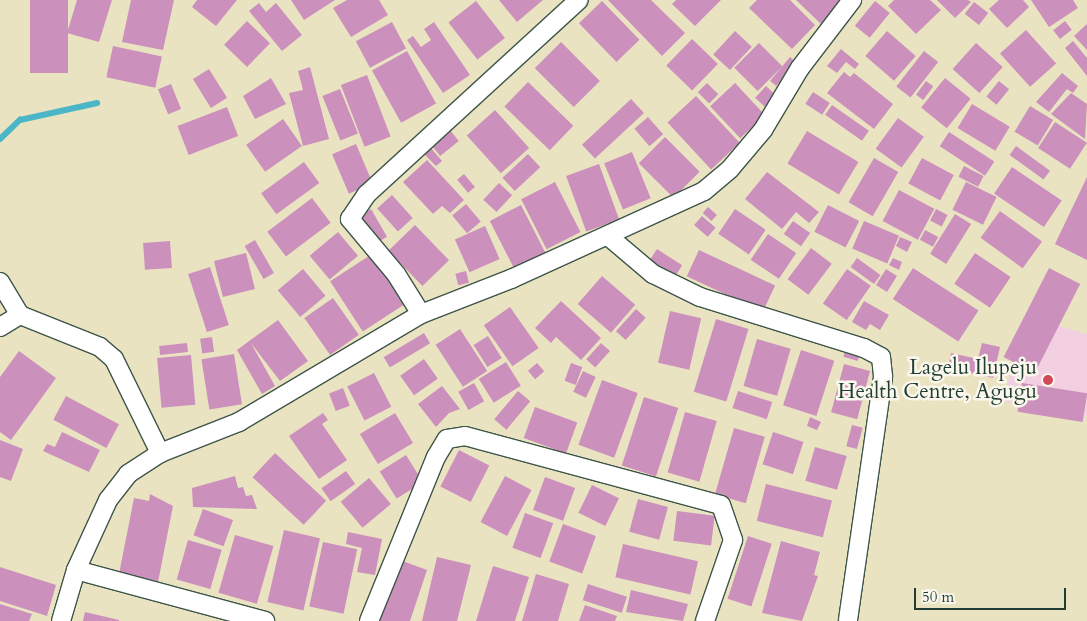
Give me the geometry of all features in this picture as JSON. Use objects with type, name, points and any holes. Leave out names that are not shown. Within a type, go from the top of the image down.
[{"type":"street","points":[[61,621],[76,570],[108,500],[128,474],[160,453],[239,422],[421,314],[608,236],[704,191],[730,169],[763,130],[800,68],[852,0]]},
{"type":"street","points":[[421,314],[396,274],[350,219],[367,194],[573,2]]},
{"type":"street","points":[[608,236],[653,274],[700,297],[864,348],[881,357],[884,377],[848,621]]},
{"type":"street","points":[[0,282],[20,316],[100,347],[114,359],[160,453]]},
{"type":"street","points":[[0,327],[20,316]]},
{"type":"street","points":[[368,621],[436,457],[447,438],[465,436],[721,506],[733,540],[705,621]]},
{"type":"street","points":[[76,570],[265,621]]},
{"type":"shaded area","name":"Lagelu Ilupeju Health Centre, Agugu","points":[[1048,323],[1087,334],[1087,416],[1003,401],[1016,351]]},
{"type":"building","points":[[30,0],[68,0],[68,73],[30,73]]},
{"type":"building","points":[[77,0],[112,0],[99,42],[67,33]]},
{"type":"building","points":[[131,0],[174,0],[163,50],[122,42]]},
{"type":"building","points":[[197,0],[237,0],[216,26],[192,7]]},
{"type":"building","points":[[291,0],[335,0],[304,20]]},
{"type":"building","points":[[347,0],[379,0],[388,15],[351,37],[333,8]]},
{"type":"building","points":[[499,0],[543,0],[517,22]]},
{"type":"building","points":[[608,0],[651,0],[685,33],[662,56]]},
{"type":"building","points":[[676,0],[721,0],[695,26],[672,4]]},
{"type":"building","points":[[757,0],[790,0],[815,25],[792,49],[749,8]]},
{"type":"building","points":[[796,0],[844,0],[821,24]]},
{"type":"building","points":[[894,0],[930,0],[941,10],[916,34],[888,6]]},
{"type":"building","points":[[937,0],[968,0],[971,2],[955,18]]},
{"type":"building","points":[[999,0],[1023,0],[1029,7],[1007,28],[989,9]]},
{"type":"building","points":[[1031,0],[1073,0],[1078,8],[1049,27]]},
{"type":"building","points":[[476,1],[505,38],[477,60],[448,23]]},
{"type":"building","points":[[602,1],[640,40],[616,62],[579,23]]},
{"type":"building","points":[[875,1],[890,13],[870,38],[855,26]]},
{"type":"building","points":[[974,2],[988,13],[979,25],[965,14]]},
{"type":"building","points":[[259,3],[266,12],[276,3],[302,35],[282,51],[249,11]]},
{"type":"building","points":[[247,21],[270,43],[247,67],[224,45]]},
{"type":"building","points":[[1065,21],[1072,30],[1060,39],[1053,30]]},
{"type":"building","points":[[392,22],[406,48],[370,68],[356,41]]},
{"type":"building","points":[[434,22],[470,75],[443,93],[407,40],[413,36],[421,47],[431,40],[424,29]]},
{"type":"building","points":[[1087,24],[1087,50],[1074,36]]},
{"type":"building","points":[[1026,30],[1056,63],[1030,87],[1000,53]]},
{"type":"building","points":[[735,31],[752,47],[730,70],[713,54]]},
{"type":"building","points":[[887,31],[916,56],[894,81],[865,56]]},
{"type":"building","points":[[692,39],[718,64],[692,91],[666,66]]},
{"type":"building","points":[[1073,41],[1087,58],[1087,76],[1065,48]]},
{"type":"building","points":[[561,42],[600,81],[574,107],[535,68]]},
{"type":"building","points":[[759,43],[782,66],[758,91],[734,68]]},
{"type":"building","points":[[976,43],[1003,67],[979,93],[953,69]]},
{"type":"building","points":[[113,46],[162,56],[155,88],[106,77]]},
{"type":"building","points":[[841,49],[859,64],[855,69],[846,62],[837,73],[827,66]]},
{"type":"building","points":[[407,51],[436,103],[401,123],[372,70]]},
{"type":"building","points":[[924,51],[938,62],[910,98],[896,86]]},
{"type":"building","points":[[790,57],[796,62],[776,86],[770,81]]},
{"type":"building","points":[[310,67],[329,139],[303,146],[289,93],[303,90],[298,71]]},
{"type":"building","points":[[209,69],[227,98],[211,108],[193,79]]},
{"type":"building","points":[[844,72],[850,77],[854,73],[893,104],[874,129],[827,93]]},
{"type":"building","points":[[1062,73],[1078,86],[1073,93],[1067,89],[1049,112],[1036,102]]},
{"type":"building","points":[[367,75],[391,137],[365,147],[341,85]]},
{"type":"building","points":[[271,78],[286,104],[255,119],[243,96]]},
{"type":"building","points":[[945,78],[971,99],[947,128],[921,108]]},
{"type":"building","points":[[926,81],[933,86],[923,100],[916,95]]},
{"type":"building","points":[[999,81],[1009,89],[997,105],[986,97]]},
{"type":"building","points":[[528,82],[573,126],[550,150],[504,106]]},
{"type":"building","points":[[707,83],[718,94],[709,104],[698,92]]},
{"type":"building","points":[[735,83],[765,115],[740,138],[710,106]]},
{"type":"building","points":[[171,84],[181,109],[168,114],[158,89]]},
{"type":"building","points":[[766,86],[778,97],[767,109],[755,98]]},
{"type":"building","points":[[340,89],[358,134],[340,141],[322,96]]},
{"type":"building","points":[[813,92],[830,103],[822,115],[805,104]]},
{"type":"building","points":[[1071,93],[1087,104],[1085,139],[1051,114]]},
{"type":"building","points":[[696,96],[740,143],[711,169],[667,123]]},
{"type":"building","points":[[631,99],[644,113],[595,159],[582,145]]},
{"type":"building","points":[[972,104],[1010,127],[995,151],[958,128]]},
{"type":"building","points":[[832,105],[869,131],[862,141],[825,115]]},
{"type":"building","points":[[1030,106],[1053,120],[1038,146],[1015,132]]},
{"type":"building","points":[[227,107],[238,136],[189,155],[178,126]]},
{"type":"building","points":[[495,110],[529,148],[501,173],[467,135]]},
{"type":"building","points":[[648,117],[663,134],[650,146],[634,129]]},
{"type":"building","points":[[898,118],[924,137],[902,168],[876,149]]},
{"type":"building","points":[[283,119],[302,146],[265,172],[246,145]]},
{"type":"building","points":[[1055,122],[1087,143],[1070,169],[1038,148]]},
{"type":"building","points":[[450,130],[459,141],[440,156],[431,145]]},
{"type":"building","points":[[807,131],[858,162],[839,194],[787,164]]},
{"type":"building","points":[[949,132],[994,161],[985,176],[940,146]]},
{"type":"building","points":[[665,137],[700,172],[673,198],[639,163]]},
{"type":"building","points":[[356,144],[373,184],[349,194],[332,154]]},
{"type":"building","points":[[1016,146],[1050,171],[1044,180],[1010,155]]},
{"type":"building","points":[[430,147],[442,161],[436,166],[423,153]]},
{"type":"building","points":[[632,152],[651,198],[623,210],[604,163]]},
{"type":"building","points":[[528,154],[540,167],[515,191],[502,178]]},
{"type":"building","points":[[874,158],[898,172],[873,216],[848,202]]},
{"type":"building","points":[[922,158],[954,175],[940,201],[908,184]]},
{"type":"building","points":[[427,160],[464,200],[450,213],[442,206],[433,214],[403,182]]},
{"type":"building","points":[[304,162],[319,183],[276,214],[261,193]]},
{"type":"building","points":[[599,164],[619,219],[586,231],[566,176]]},
{"type":"building","points":[[964,166],[984,176],[978,187],[959,177]]},
{"type":"building","points":[[1012,167],[1062,201],[1044,227],[994,194]]},
{"type":"building","points":[[767,172],[819,212],[809,223],[796,212],[782,229],[745,199]]},
{"type":"building","points":[[464,174],[475,187],[468,193],[457,180]]},
{"type":"building","points":[[1087,177],[1087,260],[1055,244]]},
{"type":"building","points":[[555,182],[580,232],[547,249],[521,199]]},
{"type":"building","points":[[966,182],[997,197],[983,225],[952,210]]},
{"type":"building","points":[[499,183],[512,195],[496,212],[483,200]]},
{"type":"building","points":[[899,190],[934,209],[918,240],[883,221]]},
{"type":"building","points":[[392,195],[413,218],[398,231],[377,208]]},
{"type":"building","points":[[312,198],[331,223],[286,256],[267,232]]},
{"type":"building","points":[[466,204],[481,222],[467,233],[452,216]]},
{"type":"building","points":[[521,205],[546,253],[514,269],[490,221]]},
{"type":"building","points":[[828,205],[859,221],[846,248],[814,232]]},
{"type":"building","points":[[708,207],[717,215],[712,221],[703,213]]},
{"type":"building","points":[[371,209],[387,237],[374,244],[358,217]]},
{"type":"building","points":[[735,209],[766,230],[749,255],[718,234]]},
{"type":"building","points":[[936,209],[948,215],[942,226],[930,221]]},
{"type":"building","points":[[1000,211],[1042,242],[1023,268],[981,238]]},
{"type":"building","points":[[955,214],[971,224],[946,264],[930,254]]},
{"type":"building","points":[[702,216],[716,228],[708,237],[694,225]]},
{"type":"building","points":[[793,221],[810,233],[801,246],[784,234]]},
{"type":"building","points":[[864,221],[899,236],[887,263],[852,249]]},
{"type":"building","points":[[415,225],[449,260],[422,286],[388,251]]},
{"type":"building","points":[[485,226],[500,259],[469,272],[455,239]]},
{"type":"building","points":[[925,230],[938,237],[933,247],[920,240]]},
{"type":"building","points":[[338,232],[358,256],[330,280],[310,256]]},
{"type":"building","points":[[768,234],[796,253],[779,279],[751,260]]},
{"type":"building","points":[[900,237],[912,242],[907,252],[896,246]]},
{"type":"building","points":[[255,240],[274,273],[264,279],[245,246]]},
{"type":"building","points":[[170,241],[172,268],[145,270],[143,243]]},
{"type":"building","points":[[811,248],[832,264],[808,295],[788,279]]},
{"type":"building","points":[[657,249],[682,265],[674,278],[649,262]]},
{"type":"building","points":[[699,250],[775,285],[763,312],[687,276]]},
{"type":"building","points":[[246,253],[255,289],[223,297],[214,261]]},
{"type":"building","points":[[975,253],[1011,277],[990,308],[954,284]]},
{"type":"building","points":[[372,254],[405,304],[363,332],[330,281]]},
{"type":"building","points":[[857,258],[880,275],[874,284],[851,267]]},
{"type":"building","points":[[893,258],[902,262],[899,270],[889,265]]},
{"type":"building","points":[[210,267],[229,325],[207,332],[188,274]]},
{"type":"building","points":[[913,268],[978,310],[958,342],[893,299]]},
{"type":"building","points":[[1049,268],[1080,284],[1035,373],[1004,357]]},
{"type":"building","points":[[303,269],[325,296],[300,317],[278,290]]},
{"type":"building","points":[[847,269],[871,286],[847,320],[823,303]]},
{"type":"building","points":[[886,269],[897,276],[887,292],[876,285]]},
{"type":"building","points":[[466,271],[469,283],[458,285],[455,274]]},
{"type":"building","points":[[602,276],[635,305],[611,333],[578,304]]},
{"type":"building","points":[[333,298],[359,335],[330,355],[304,318]]},
{"type":"building","points":[[561,301],[601,338],[581,360],[556,337],[551,343],[535,328]]},
{"type":"building","points":[[864,301],[889,315],[880,330],[870,324],[866,330],[852,322]]},
{"type":"building","points":[[510,307],[539,348],[512,366],[484,325]]},
{"type":"building","points":[[636,309],[646,318],[626,340],[616,331]]},
{"type":"building","points":[[670,311],[701,318],[689,370],[658,363]]},
{"type":"building","points":[[716,319],[749,329],[726,402],[694,392]]},
{"type":"building","points":[[278,320],[308,361],[280,381],[251,343],[275,386],[262,394],[237,350]]},
{"type":"building","points":[[460,329],[487,371],[463,387],[436,345]]},
{"type":"building","points":[[424,333],[430,343],[390,367],[384,357]]},
{"type":"building","points":[[488,336],[502,358],[487,367],[474,345]]},
{"type":"building","points":[[212,337],[214,352],[202,354],[200,339]]},
{"type":"building","points":[[757,339],[791,349],[777,396],[743,386]]},
{"type":"building","points":[[187,343],[188,352],[160,355],[159,346]]},
{"type":"building","points":[[601,343],[610,351],[595,367],[586,359]]},
{"type":"building","points":[[982,343],[1000,347],[993,378],[948,368],[951,353],[978,359]]},
{"type":"building","points":[[801,350],[834,361],[816,416],[783,405]]},
{"type":"building","points":[[19,351],[56,378],[11,440],[0,432],[0,377]]},
{"type":"building","points":[[845,351],[859,355],[858,361],[843,357]]},
{"type":"building","points":[[234,354],[242,404],[209,410],[201,359]]},
{"type":"building","points":[[191,355],[195,405],[161,408],[157,358]]},
{"type":"building","points":[[424,359],[438,379],[414,395],[400,376]]},
{"type":"building","points":[[506,362],[521,386],[494,403],[479,379]]},
{"type":"building","points":[[537,363],[544,371],[535,379],[528,371]]},
{"type":"building","points":[[571,363],[582,367],[576,385],[565,381]]},
{"type":"building","points":[[844,364],[870,371],[857,419],[831,412]]},
{"type":"building","points":[[583,371],[596,377],[586,398],[573,392]]},
{"type":"building","points":[[374,373],[391,407],[365,420],[347,387]]},
{"type":"building","points":[[602,380],[638,393],[614,458],[578,445]]},
{"type":"building","points":[[474,383],[484,401],[468,410],[458,392]]},
{"type":"building","points":[[1022,383],[1087,393],[1083,422],[1017,412]]},
{"type":"building","points":[[442,386],[460,409],[449,413],[436,427],[418,404]]},
{"type":"building","points":[[343,388],[350,406],[336,411],[329,393]]},
{"type":"building","points":[[518,391],[530,401],[506,430],[494,419]]},
{"type":"building","points":[[738,391],[772,402],[767,419],[732,408]]},
{"type":"building","points":[[66,396],[119,424],[106,448],[53,420]]},
{"type":"building","points":[[644,397],[678,408],[656,477],[622,465]]},
{"type":"building","points":[[535,407],[577,422],[566,453],[524,438]]},
{"type":"building","points":[[685,412],[717,421],[699,482],[668,473]]},
{"type":"building","points":[[323,413],[328,420],[322,424],[347,460],[319,479],[289,436]]},
{"type":"building","points":[[395,413],[413,443],[378,464],[360,434]]},
{"type":"building","points":[[810,417],[821,422],[817,430],[807,426]]},
{"type":"building","points":[[852,425],[863,428],[857,449],[846,446]]},
{"type":"building","points":[[734,428],[765,437],[746,503],[715,494]]},
{"type":"building","points":[[62,432],[100,450],[89,472],[43,451],[47,444],[55,447]]},
{"type":"building","points":[[773,432],[803,442],[793,474],[762,464]]},
{"type":"building","points":[[0,440],[23,449],[11,481],[0,477]]},
{"type":"building","points":[[815,447],[847,456],[837,490],[805,481]]},
{"type":"building","points":[[459,450],[489,465],[471,502],[440,487]]},
{"type":"building","points":[[275,453],[326,501],[304,525],[252,477]]},
{"type":"building","points":[[406,455],[423,482],[397,499],[380,471]]},
{"type":"building","points":[[346,471],[355,484],[331,501],[321,488]]},
{"type":"building","points":[[235,476],[238,488],[243,487],[246,496],[252,495],[257,509],[193,507],[192,488]]},
{"type":"building","points":[[505,476],[531,490],[507,536],[481,522]]},
{"type":"building","points":[[545,477],[575,488],[563,521],[533,510]]},
{"type":"building","points":[[369,478],[391,504],[363,528],[341,502]]},
{"type":"building","points":[[766,484],[832,500],[823,537],[757,521]]},
{"type":"building","points":[[592,485],[619,498],[605,526],[578,513]]},
{"type":"building","points":[[150,494],[173,506],[158,582],[119,574],[134,498],[149,501]]},
{"type":"building","points":[[638,499],[668,507],[659,540],[629,532]]},
{"type":"building","points":[[203,509],[233,520],[223,546],[193,535]]},
{"type":"building","points":[[677,511],[715,516],[711,545],[673,541]]},
{"type":"building","points":[[525,513],[553,523],[541,558],[512,548]]},
{"type":"building","points":[[563,524],[596,536],[582,574],[549,562]]},
{"type":"building","points":[[284,530],[320,538],[303,610],[267,602]]},
{"type":"building","points":[[348,532],[382,539],[375,575],[357,572],[362,548],[346,544]]},
{"type":"building","points":[[235,535],[273,546],[257,604],[218,593]]},
{"type":"building","points":[[748,536],[772,544],[751,606],[728,599]]},
{"type":"building","points":[[188,540],[222,550],[210,589],[177,579]]},
{"type":"building","points":[[781,541],[820,552],[814,575],[818,576],[802,621],[762,613]]},
{"type":"building","points":[[323,542],[357,549],[344,614],[309,607]]},
{"type":"building","points":[[623,544],[698,561],[690,594],[615,577]]},
{"type":"building","points":[[437,557],[471,565],[457,621],[422,621]]},
{"type":"building","points":[[400,560],[427,570],[410,621],[379,621]]},
{"type":"building","points":[[493,566],[529,577],[515,621],[476,621]]},
{"type":"building","points":[[0,567],[56,585],[47,616],[0,601]]},
{"type":"building","points":[[536,574],[569,584],[558,621],[522,621]]},
{"type":"building","points":[[588,584],[627,597],[622,613],[583,600]]},
{"type":"building","points":[[631,590],[688,604],[683,621],[626,612]]},
{"type":"building","points":[[0,604],[32,614],[29,621],[0,621]]},
{"type":"building","points":[[585,605],[617,616],[615,621],[579,621]]},
{"type":"building","points":[[85,612],[119,620],[119,621],[83,621]]},
{"type":"waterway","points":[[0,139],[20,120],[97,103]]},
{"type":"place","name":"Lagelu Ilupeju Health Centre, Agugu","points":[[1048,380]]}]
